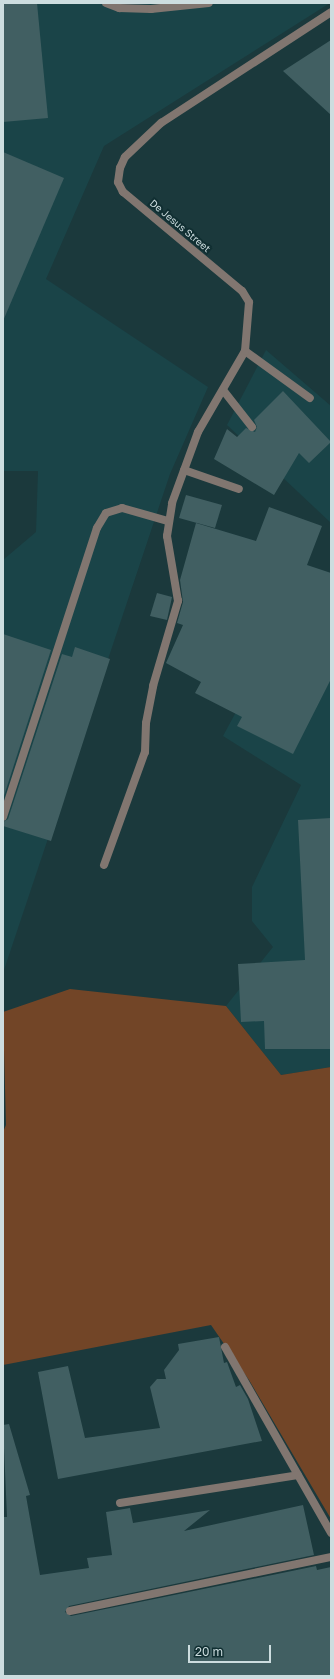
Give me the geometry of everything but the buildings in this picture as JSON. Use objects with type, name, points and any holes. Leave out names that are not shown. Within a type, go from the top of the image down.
[{"type":"street","points":[[106,3],[119,8],[151,9],[209,3]]},
{"type":"street","name":"De Jesus Street","points":[[104,865],[145,752],[146,723],[153,686],[178,601],[167,536],[168,521],[198,432],[246,351],[249,302],[242,291],[123,192],[118,182],[120,168],[125,157],[161,123],[331,12]]},
{"type":"street","points":[[246,351],[310,398]]},
{"type":"street","points":[[223,390],[252,427]]},
{"type":"street","points":[[184,470],[239,489]]},
{"type":"street","points":[[3,817],[97,528],[106,513],[122,508],[168,521]]},
{"type":"street","points":[[225,1347],[331,1533]]},
{"type":"street","points":[[120,1503],[298,1475]]},
{"type":"street","points":[[70,1611],[331,1557]]},
{"type":"shaded area","points":[[3,3],[330,3],[104,146],[46,279],[208,387],[170,474],[3,973],[3,560],[36,532],[38,471],[3,471]]},
{"type":"shaded area","points":[[266,350],[331,406],[331,523],[227,425]]},
{"type":"shaded area","points":[[304,586],[331,598],[331,1067],[281,1075],[226,1006],[273,947],[252,921],[252,887],[301,785],[223,736]]},
{"type":"shaded area","points":[[70,989],[226,1006],[281,1075],[331,1067],[331,1519],[249,1380],[211,1325],[3,1365],[3,1132],[6,1125],[3,1012]]}]
